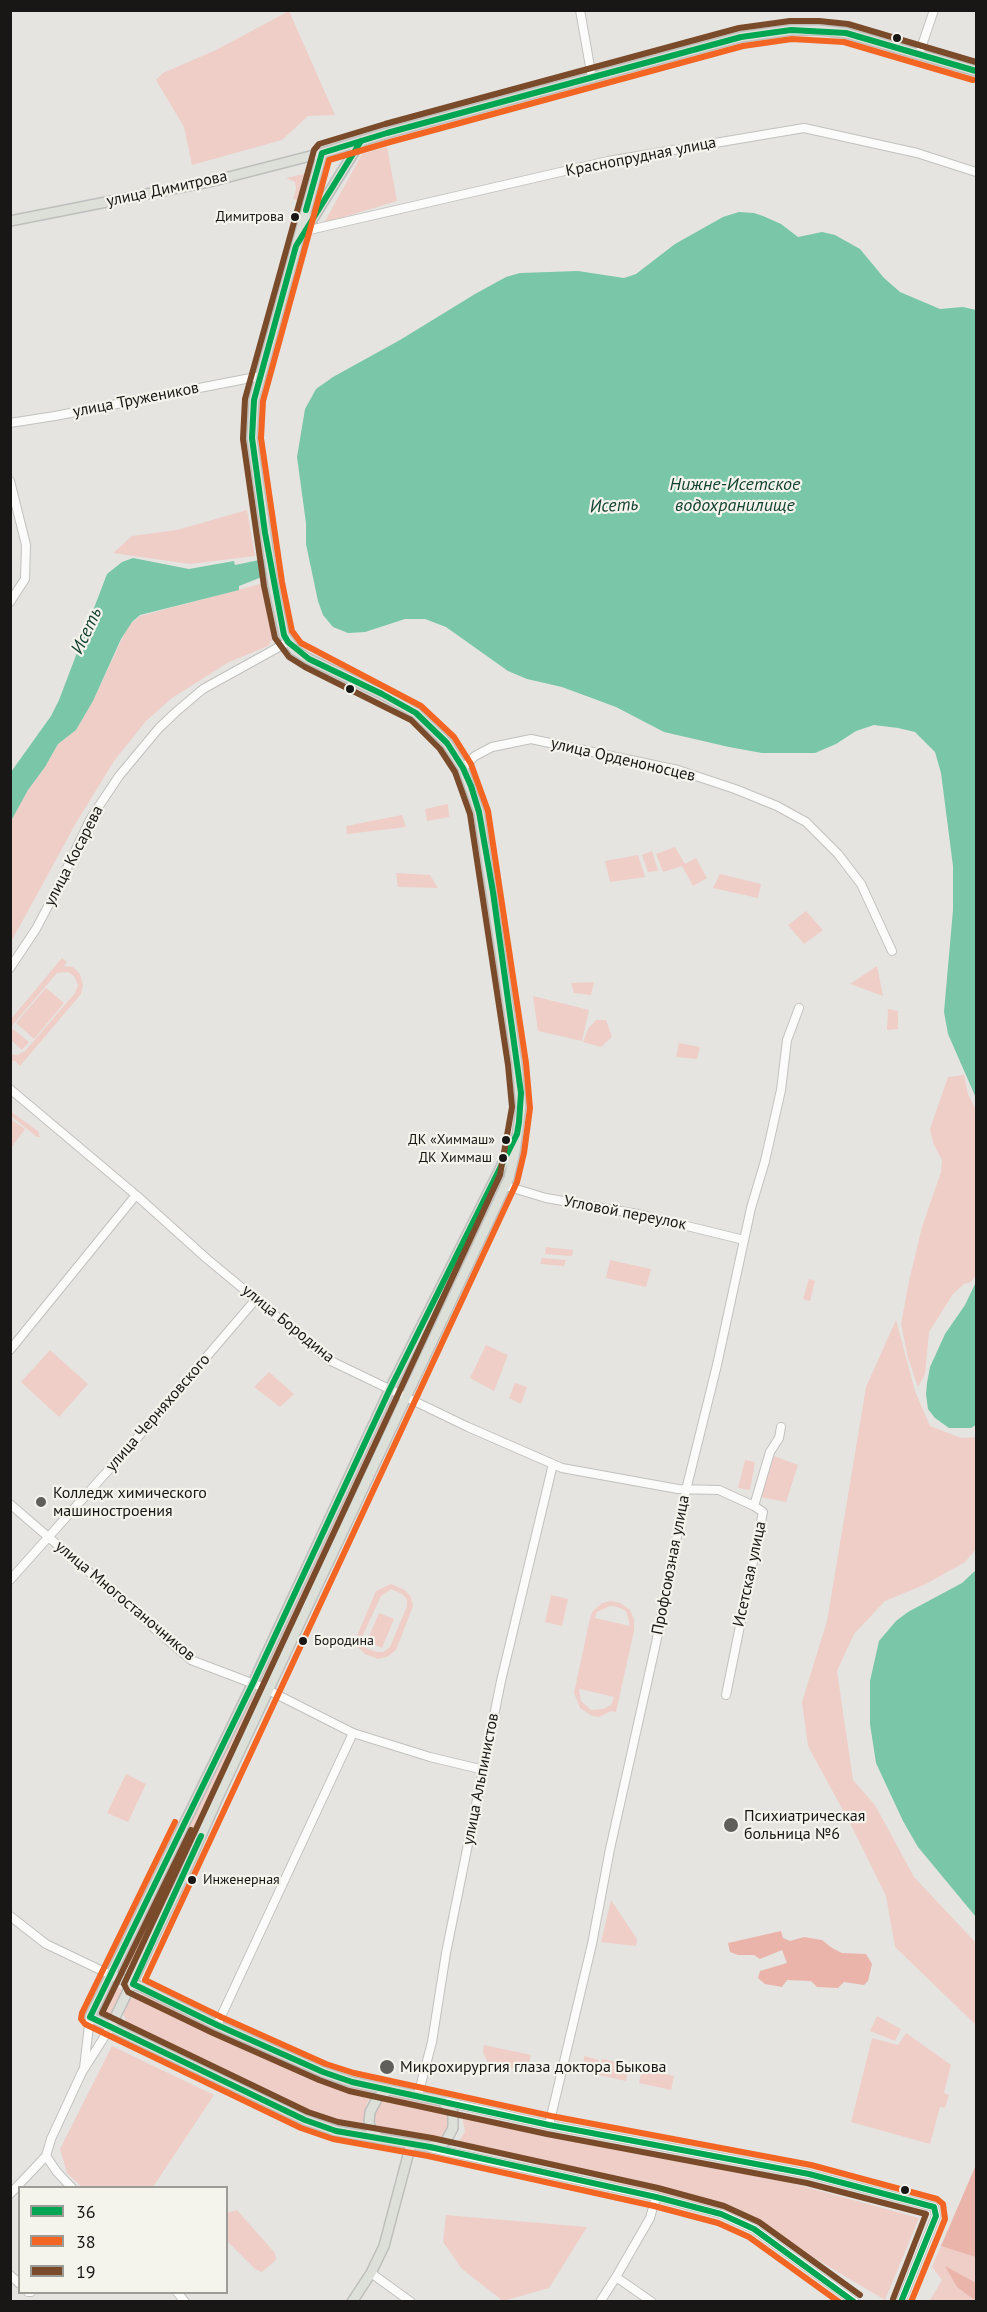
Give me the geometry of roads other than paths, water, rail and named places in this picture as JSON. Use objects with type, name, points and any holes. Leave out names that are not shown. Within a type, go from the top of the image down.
[{"type":"main road","name":"улица Димитрова","points":[[10,221],[213,181],[741,37],[791,30],[846,33],[976,71]]},
{"type":"main road","points":[[296,246],[361,141]]},
{"type":"main road","points":[[110,2028],[133,1984],[506,1186],[511,1172],[517,1134],[521,1093],[493,892],[479,812],[463,768],[447,742],[416,714],[382,694],[309,659],[288,642],[284,635],[273,584],[252,438],[254,400],[322,153]]},
{"type":"main road","points":[[111,1975],[323,2072],[389,2090],[442,2101],[453,2113],[453,2128],[446,2141],[430,2148],[336,2131],[305,2121],[90,2017],[253,1683],[390,1389],[517,1134]]},
{"type":"main road","points":[[380,2139],[372,2130],[369,2122],[370,2112],[378,2097],[389,2090]]},
{"type":"main road","points":[[352,2301],[371,2273],[387,2235],[411,2144]]},
{"type":"street","points":[[579,10],[592,78]]},
{"type":"street","points":[[919,54],[934,10]]},
{"type":"street","name":"Краснопрудная улица","points":[[305,231],[608,161],[804,128],[917,153],[976,172]]},
{"type":"street","name":"улица Тружеников","points":[[10,423],[261,376]]},
{"type":"street","points":[[10,481],[26,545],[25,579],[10,602]]},
{"type":"street","name":"улица Косарева","points":[[10,969],[50,902],[91,818],[119,776],[159,728],[203,689],[288,642]]},
{"type":"street","name":"улица Орденоносцев","points":[[463,768],[475,756],[492,747],[531,739],[678,770],[777,806],[806,822],[838,854],[861,884],[892,951]]},
{"type":"street","name":"Профсоюзная улица","points":[[549,2124],[592,1944],[686,1490],[781,1090],[787,1040],[799,1008]]},
{"type":"street","name":"улица Бородина","points":[[10,1089],[329,1360],[408,1396],[468,1427],[562,1468],[686,1490],[719,1490],[754,1506]]},
{"type":"street","name":"Угловой переулок","points":[[506,1186],[546,1198],[638,1214],[744,1240]]},
{"type":"street","points":[[10,1350],[136,1195]]},
{"type":"street","name":"улица Черняховского","points":[[10,1580],[256,1299]]},
{"type":"street","name":"Исетская улица","points":[[726,1695],[763,1512],[754,1506],[770,1452],[779,1438],[781,1427]]},
{"type":"street","name":"улица Альпинистов","points":[[418,2096],[432,2042],[446,1953],[503,1671],[553,1464]]},
{"type":"street","name":"улица Многостаночников","points":[[10,1504],[191,1660],[270,1690],[353,1733],[430,1757],[484,1770]]},
{"type":"street","points":[[217,2025],[353,1733]]},
{"type":"street","points":[[10,1916],[46,1944],[111,1975]]},
{"type":"street","points":[[83,2070],[90,2017]]},
{"type":"street","points":[[10,2194],[46,2156],[51,2139],[83,2070],[110,2028]]},
{"type":"street","points":[[442,2101],[809,2174],[934,2207],[936,2216],[901,2301]]},
{"type":"street","points":[[430,2148],[656,2197],[743,2222],[855,2301]]},
{"type":"street","points":[[46,2156],[71,2186]]},
{"type":"street","points":[[600,2301],[650,2218],[656,2197]]},
{"type":"street","points":[[371,2273],[411,2301]]},
{"type":"street","points":[[616,2277],[652,2301]]},
{"type":"water","name":"Нижне-Исетское водохранилище","points":[[739,212],[763,216],[781,224],[798,237],[822,232],[835,235],[860,249],[884,278],[900,292],[940,309],[963,307],[976,310],[976,1098],[948,1034],[944,1012],[953,910],[953,866],[941,773],[935,752],[915,732],[874,725],[856,731],[836,744],[815,753],[762,753],[729,747],[664,732],[616,707],[562,687],[527,679],[508,671],[446,627],[425,619],[405,619],[365,632],[348,633],[333,627],[323,615],[318,601],[306,544],[306,523],[297,457],[305,409],[316,389],[506,277],[520,273],[578,271],[624,278],[636,274],[675,244],[723,217]]},
{"type":"water","name":"Исеть","points":[[133,558],[189,569],[234,561],[235,565],[264,559],[267,575],[239,586],[239,590],[140,615],[132,622],[121,639],[93,701],[76,730],[58,744],[11,821],[11,772],[51,716],[59,700],[107,574],[122,562]]},
{"type":"water","points":[[976,1282],[976,1425],[971,1428],[949,1428],[935,1418],[928,1409],[927,1383],[930,1367],[945,1334],[965,1305]]},
{"type":"water","points":[[976,1570],[976,1917],[918,1847],[876,1763],[870,1724],[870,1681],[879,1641],[896,1621],[908,1612],[962,1583]]},
{"type":"place","name":"Димитрова","points":[[295,217]]},
{"type":"place","name":"ДК «Химмаш»","points":[[506,1140]]},
{"type":"place","name":"ДК Химмаш","points":[[503,1158]]},
{"type":"place","name":"Колледж химического машиностроения","points":[[41,1502]]},
{"type":"place","name":"Бородина","points":[[303,1641]]},
{"type":"place","name":"Психиатрическая больница №6","points":[[731,1825]]},
{"type":"place","name":"Инженерная","points":[[192,1880]]},
{"type":"place","name":"Микрохирургия глаза доктора Быкова","points":[[387,2067]]}]
